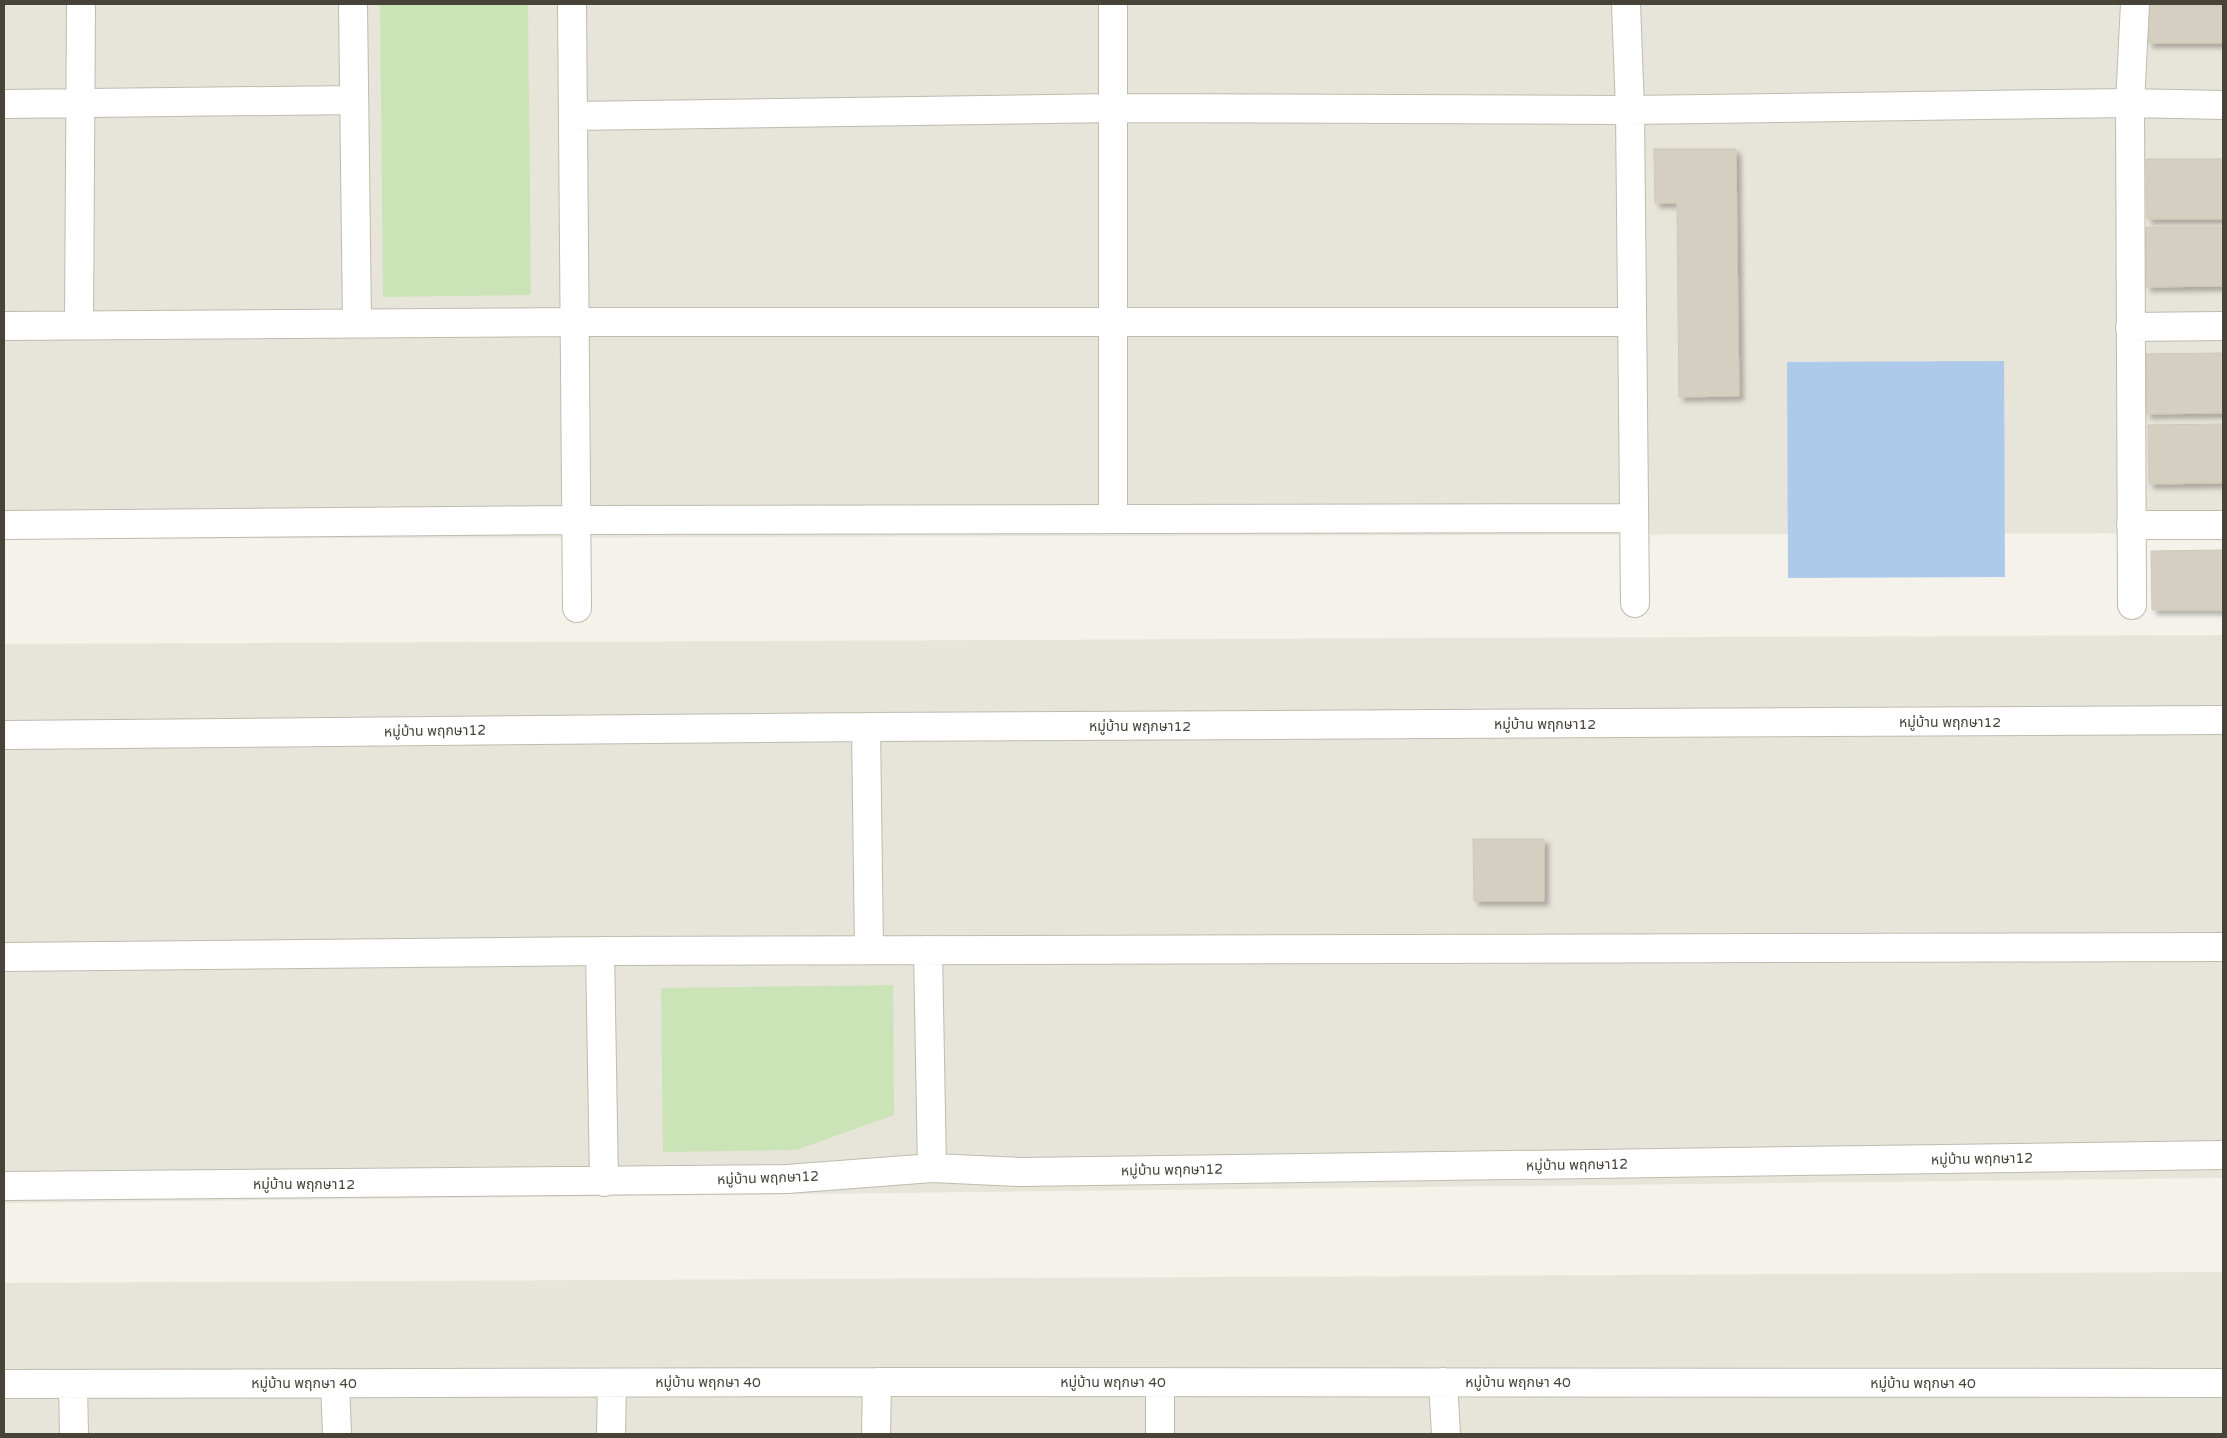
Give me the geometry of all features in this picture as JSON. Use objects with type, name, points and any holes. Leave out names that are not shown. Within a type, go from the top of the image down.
[{"type":"street","points":[[79,325],[81,4]]},
{"type":"street","points":[[353,4],[357,323]]},
{"type":"street","points":[[572,4],[577,608]]},
{"type":"street","points":[[1113,4],[1113,519]]},
{"type":"street","points":[[1626,4],[1630,110],[1635,603]]},
{"type":"street","points":[[2132,605],[2130,103],[2135,4]]},
{"type":"street","points":[[4,104],[354,100]]},
{"type":"street","points":[[573,116],[1114,108],[1630,110],[2130,103],[2223,105]]},
{"type":"street","points":[[4,326],[575,322],[1632,322]]},
{"type":"street","points":[[2130,327],[2223,326]]},
{"type":"street","points":[[4,524],[576,520],[1634,518]]},
{"type":"street","points":[[2131,525],[2223,525]]},
{"type":"street","name":"หมู่บ้าน พฤกษา12","points":[[4,735],[866,727],[2223,720]]},
{"type":"street","points":[[866,727],[869,950]]},
{"type":"street","points":[[4,957],[600,951],[2223,947]]},
{"type":"street","points":[[928,950],[932,1168]]},
{"type":"street","points":[[600,951],[604,1182]]},
{"type":"street","name":"หมู่บ้าน พฤกษา12","points":[[4,1186],[787,1179],[932,1168],[1021,1172],[2223,1155]]},
{"type":"street","points":[[611,1434],[612,1382]]},
{"type":"street","name":"หมู่บ้าน พฤกษา 40","points":[[4,1384],[612,1382],[2223,1383]]},
{"type":"street","points":[[876,1434],[877,1382]]},
{"type":"street","points":[[1160,1382],[1160,1434]]},
{"type":"street","points":[[1444,1382],[1446,1434]]},
{"type":"street","points":[[335,1383],[336,1434]]},
{"type":"street","points":[[73,1384],[74,1434]]},
{"type":"shaded area","points":[[4,4],[2223,4],[2223,533],[4,539]]},
{"type":"shaded area","points":[[2223,635],[2223,1178],[4,1203],[4,644]]},
{"type":"shaded area","points":[[2223,1272],[2223,1434],[4,1434],[4,1283]]},
{"type":"green space","points":[[380,4],[528,4],[531,295],[383,297]]},
{"type":"green space","points":[[893,985],[894,1115],[796,1150],[663,1152],[661,988]]},
{"type":"water","points":[[2004,361],[2005,577],[1788,578],[1787,362]]},
{"type":"building","points":[[2148,4],[2223,4],[2223,43],[2148,43]]},
{"type":"building","points":[[1654,149],[1736,149],[1739,396],[1679,397],[1677,203],[1655,203]]},
{"type":"building","points":[[2146,159],[2223,159],[2223,219],[2147,219]]},
{"type":"building","points":[[2146,227],[2223,227],[2223,286],[2146,287]]},
{"type":"building","points":[[2223,353],[2223,413],[2146,414],[2146,354]]},
{"type":"building","points":[[2223,424],[2223,483],[2149,484],[2148,425]]},
{"type":"building","points":[[2223,550],[2223,610],[2152,610],[2151,551]]},
{"type":"building","points":[[1473,839],[1544,839],[1544,901],[1474,901]]}]
